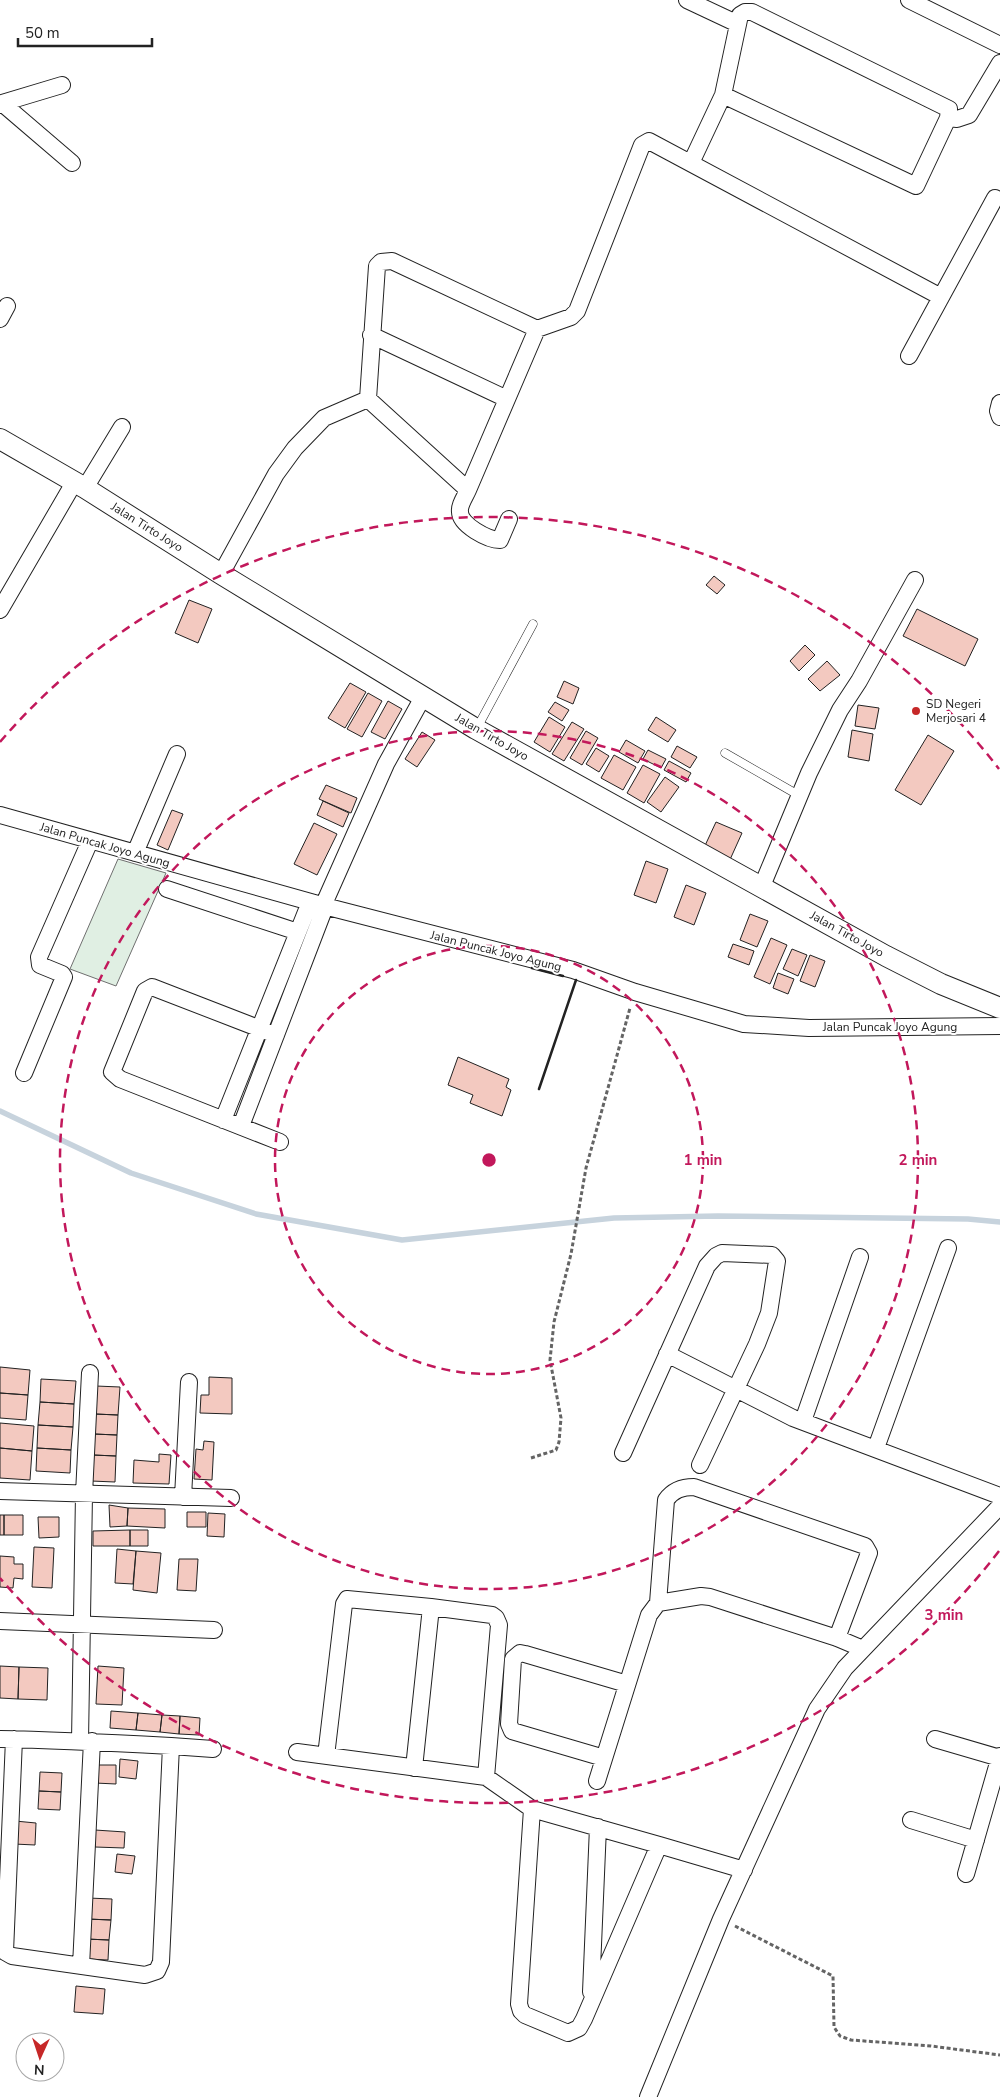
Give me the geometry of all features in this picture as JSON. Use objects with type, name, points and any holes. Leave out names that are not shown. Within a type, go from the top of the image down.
[{"type":"street","points":[[687,0],[738,24]]},
{"type":"street","points":[[909,0],[1000,45]]},
{"type":"street","points":[[691,163],[723,95],[740,15],[745,12],[752,12],[949,109],[948,118],[916,186],[723,95]]},
{"type":"street","points":[[948,118],[957,119],[969,116],[1000,63]]},
{"type":"street","points":[[1,104],[62,85]]},
{"type":"street","points":[[1,104],[72,164]]},
{"type":"street","points":[[368,399],[377,266],[385,260],[392,261],[537,329],[571,317],[577,311],[642,145],[649,141],[656,143],[941,297]]},
{"type":"street","points":[[909,356],[995,198]]},
{"type":"street","points":[[509,519],[500,540],[490,540],[482,536],[461,517],[459,510],[537,329]]},
{"type":"street","points":[[371,336],[507,399]]},
{"type":"street","points":[[368,399],[468,490]]},
{"type":"street","points":[[221,574],[276,474],[295,448],[324,418],[368,399]]},
{"type":"street","points":[[1000,403],[998,411],[1000,417]]},
{"type":"street","points":[[0,610],[80,484],[122,427]]},
{"type":"street","name":"Jalan Tirto Joyo","points":[[0,439],[80,484],[221,574],[476,729],[886,956],[941,984],[1000,1008]]},
{"type":"street","points":[[762,886],[800,796],[840,710],[859,681],[915,580]]},
{"type":"street","points":[[241,1126],[276,1035],[320,905],[386,764],[423,697]]},
{"type":"street","points":[[135,853],[177,754]]},
{"type":"street","name":"Jalan Puncak Joyo Agung","points":[[0,815],[320,905],[573,970],[706,1014],[770,1027],[1000,1026]]},
{"type":"street","points":[[24,1073],[64,978],[62,974],[40,965],[39,958],[90,841]]},
{"type":"street","points":[[167,889],[298,932]]},
{"type":"street","points":[[224,1120],[298,932],[320,905]]},
{"type":"street","points":[[276,1035],[152,987],[145,991],[112,1072],[114,1076],[280,1142]]},
{"type":"street","points":[[876,1448],[948,1248]]},
{"type":"street","points":[[623,1453],[667,1354],[712,1260],[722,1253],[772,1255],[777,1261],[768,1314],[700,1465]]},
{"type":"street","points":[[802,1422],[860,1258]]},
{"type":"street","points":[[667,1354],[802,1422],[876,1448],[1000,1496]]},
{"type":"street","points":[[81,1966],[86,1741],[83,1624],[84,1494],[90,1373]]},
{"type":"street","points":[[183,1497],[189,1382]]},
{"type":"street","points":[[597,1781],[649,1615],[658,1603],[666,1500],[678,1490],[694,1487],[865,1546],[869,1553],[837,1638]]},
{"type":"street","points":[[0,1491],[232,1498]]},
{"type":"street","points":[[648,2097],[721,1919],[828,1690],[863,1649],[1000,1506]]},
{"type":"street","points":[[658,1603],[701,1596],[710,1597],[837,1638],[863,1649]]},
{"type":"street","points":[[326,1756],[346,1599],[492,1615],[496,1618],[499,1625],[486,1777]]},
{"type":"street","points":[[414,1768],[431,1607]]},
{"type":"street","points":[[0,1621],[214,1630]]},
{"type":"street","points":[[604,1758],[512,1732],[509,1724],[513,1659],[520,1653],[525,1654],[627,1684]]},
{"type":"street","points":[[935,1739],[1000,1757],[966,1874]]},
{"type":"street","points":[[171,1746],[161,1962],[157,1971],[145,1975],[12,1956],[5,1952],[7,1740],[86,1741],[171,1746],[213,1749]]},
{"type":"street","points":[[296,1752],[486,1777],[532,1809],[744,1870]]},
{"type":"street","points":[[532,1809],[519,2004],[525,2016],[568,2033],[579,2028],[659,1845]]},
{"type":"street","points":[[911,1820],[976,1840]]},
{"type":"street","points":[[591,2001],[598,1827]]},
{"type":"lane","points":[[476,729],[532,624]]},
{"type":"lane","points":[[725,753],[800,796]]},
{"type":"path","points":[[531,1458],[556,1450],[560,1442],[561,1418],[550,1360],[554,1322],[573,1239],[586,1168],[635,992]]},
{"type":"path","points":[[721,1919],[830,1972],[833,1978],[834,2027],[840,2036],[851,2040],[931,2046],[1000,2055]]},
{"type":"green space","points":[[118,859],[166,873],[116,986],[70,969]]},
{"type":"building","points":[[714,576],[725,585],[717,594],[706,585]]},
{"type":"building","points":[[189,600],[212,609],[198,643],[175,633]]},
{"type":"building","points":[[917,609],[978,639],[965,666],[903,636]]},
{"type":"building","points":[[805,645],[815,655],[799,671],[790,661]]},
{"type":"building","points":[[827,661],[840,675],[820,691],[808,679]]},
{"type":"building","points":[[564,681],[579,688],[573,704],[557,697]]},
{"type":"building","points":[[350,683],[366,692],[345,728],[328,718]]},
{"type":"building","points":[[368,693],[382,701],[362,737],[347,729]]},
{"type":"building","points":[[388,701],[402,709],[385,739],[371,732]]},
{"type":"building","points":[[555,702],[569,710],[562,721],[548,712]]},
{"type":"building","points":[[858,705],[879,708],[875,729],[855,726]]},
{"type":"building","points":[[549,717],[565,727],[550,752],[534,742]]},
{"type":"building","points":[[656,717],[676,730],[668,742],[648,730]]},
{"type":"building","points":[[572,722],[584,729],[564,761],[552,754]]},
{"type":"building","points":[[852,730],[873,734],[869,761],[848,757]]},
{"type":"building","points":[[586,731],[598,738],[582,765],[570,758]]},
{"type":"building","points":[[422,732],[435,740],[417,767],[405,759]]},
{"type":"building","points":[[928,735],[954,751],[921,805],[895,790]]},
{"type":"building","points":[[626,740],[645,751],[638,763],[619,752]]},
{"type":"building","points":[[677,746],[697,757],[690,768],[671,757]]},
{"type":"building","points":[[596,748],[609,756],[599,772],[586,764]]},
{"type":"building","points":[[648,750],[666,759],[661,768],[643,759]]},
{"type":"building","points":[[614,755],[636,767],[623,790],[601,778]]},
{"type":"building","points":[[669,761],[691,773],[686,782],[664,770]]},
{"type":"building","points":[[643,765],[660,774],[644,803],[627,793]]},
{"type":"building","points":[[665,777],[679,787],[661,812],[647,802]]},
{"type":"building","points":[[326,785],[357,798],[351,813],[319,799]]},
{"type":"building","points":[[323,801],[349,813],[343,827],[317,815]]},
{"type":"building","points":[[172,810],[183,814],[168,850],[157,845]]},
{"type":"building","points":[[716,822],[742,833],[728,864],[702,852]]},
{"type":"building","points":[[314,823],[337,834],[317,875],[294,864]]},
{"type":"building","points":[[646,861],[668,869],[656,903],[634,895]]},
{"type":"building","points":[[686,885],[706,893],[694,925],[674,917]]},
{"type":"building","points":[[750,914],[768,921],[757,947],[740,940]]},
{"type":"building","points":[[771,938],[787,945],[770,984],[754,977]]},
{"type":"building","points":[[733,944],[754,951],[749,965],[728,957]]},
{"type":"building","points":[[792,949],[807,955],[798,976],[783,969]]},
{"type":"building","points":[[810,955],[825,961],[815,987],[800,981]]},
{"type":"building","points":[[778,973],[794,979],[788,994],[773,988]]},
{"type":"building","points":[[458,1057],[509,1079],[506,1087],[511,1090],[502,1116],[470,1103],[473,1095],[448,1085]]},
{"type":"building","points":[[0,1367],[30,1370],[28,1395],[0,1393]]},
{"type":"building","points":[[209,1377],[232,1378],[232,1414],[200,1413],[201,1395],[209,1395]]},
{"type":"building","points":[[41,1379],[76,1381],[74,1404],[40,1402]]},
{"type":"building","points":[[96,1386],[120,1387],[118,1415],[95,1414]]},
{"type":"building","points":[[0,1393],[28,1395],[26,1420],[0,1418]]},
{"type":"building","points":[[40,1402],[74,1404],[73,1427],[38,1425]]},
{"type":"building","points":[[95,1414],[118,1415],[117,1435],[94,1434]]},
{"type":"building","points":[[0,1423],[34,1426],[32,1451],[0,1448]]},
{"type":"building","points":[[38,1425],[73,1427],[71,1450],[37,1448]]},
{"type":"building","points":[[94,1434],[117,1435],[116,1456],[93,1455]]},
{"type":"building","points":[[204,1441],[214,1442],[212,1480],[194,1479],[196,1449],[203,1450]]},
{"type":"building","points":[[0,1448],[32,1451],[30,1480],[0,1478]]},
{"type":"building","points":[[37,1448],[71,1450],[70,1473],[36,1471]]},
{"type":"building","points":[[159,1454],[171,1455],[169,1484],[133,1483],[134,1460],[159,1462]]},
{"type":"building","points":[[93,1455],[116,1456],[115,1482],[91,1481]]},
{"type":"building","points":[[109,1505],[128,1508],[127,1526],[110,1527]]},
{"type":"building","points":[[128,1508],[165,1509],[165,1528],[127,1526]]},
{"type":"building","points":[[187,1512],[206,1512],[206,1527],[187,1527]]},
{"type":"building","points":[[208,1513],[225,1514],[224,1537],[207,1536]]},
{"type":"building","points":[[0,1515],[4,1515],[4,1535],[0,1535]]},
{"type":"building","points":[[4,1515],[23,1515],[23,1535],[4,1535]]},
{"type":"building","points":[[38,1517],[59,1517],[59,1537],[39,1538]]},
{"type":"building","points":[[130,1530],[148,1530],[148,1546],[130,1546]]},
{"type":"building","points":[[130,1530],[130,1546],[93,1546],[93,1531]]},
{"type":"building","points":[[34,1547],[54,1548],[52,1588],[32,1587]]},
{"type":"building","points":[[117,1549],[136,1551],[133,1584],[115,1583]]},
{"type":"building","points":[[136,1551],[161,1553],[157,1593],[133,1590]]},
{"type":"building","points":[[0,1556],[14,1557],[14,1564],[23,1564],[23,1579],[14,1578],[13,1588],[0,1587]]},
{"type":"building","points":[[179,1559],[198,1559],[196,1591],[177,1590]]},
{"type":"building","points":[[0,1666],[19,1667],[18,1699],[0,1698]]},
{"type":"building","points":[[98,1666],[124,1668],[122,1705],[96,1704]]},
{"type":"building","points":[[19,1667],[48,1668],[47,1700],[18,1699]]},
{"type":"building","points":[[111,1711],[138,1713],[136,1730],[110,1728]]},
{"type":"building","points":[[138,1713],[162,1715],[160,1732],[136,1730]]},
{"type":"building","points":[[162,1715],[180,1716],[179,1734],[160,1732]]},
{"type":"building","points":[[180,1716],[200,1718],[199,1735],[179,1734]]},
{"type":"building","points":[[120,1759],[138,1761],[136,1779],[119,1777]]},
{"type":"building","points":[[95,1765],[116,1765],[116,1784],[95,1783]]},
{"type":"building","points":[[40,1772],[62,1773],[61,1792],[39,1791]]},
{"type":"building","points":[[39,1791],[61,1792],[60,1810],[38,1809]]},
{"type":"building","points":[[15,1821],[36,1823],[35,1845],[14,1844]]},
{"type":"building","points":[[95,1830],[125,1832],[124,1848],[95,1847]]},
{"type":"building","points":[[117,1854],[135,1856],[132,1874],[115,1872]]},
{"type":"building","points":[[88,1898],[112,1899],[111,1920],[87,1919]]},
{"type":"building","points":[[87,1919],[111,1920],[109,1940],[86,1939]]},
{"type":"building","points":[[86,1939],[109,1940],[108,1960],[85,1959]]},
{"type":"building","points":[[76,1986],[105,1989],[103,2014],[74,2012]]},
{"type":"waterway","points":[[0,1111],[131,1173],[256,1214],[402,1240],[614,1218],[718,1216],[968,1219],[1000,1222]]},
{"type":"wall","points":[[532,968],[563,976]]},
{"type":"wall","points":[[539,1089],[576,980]]},
{"type":"place","name":"SD Negeri Merjosari 4","points":[[916,711]]}]
